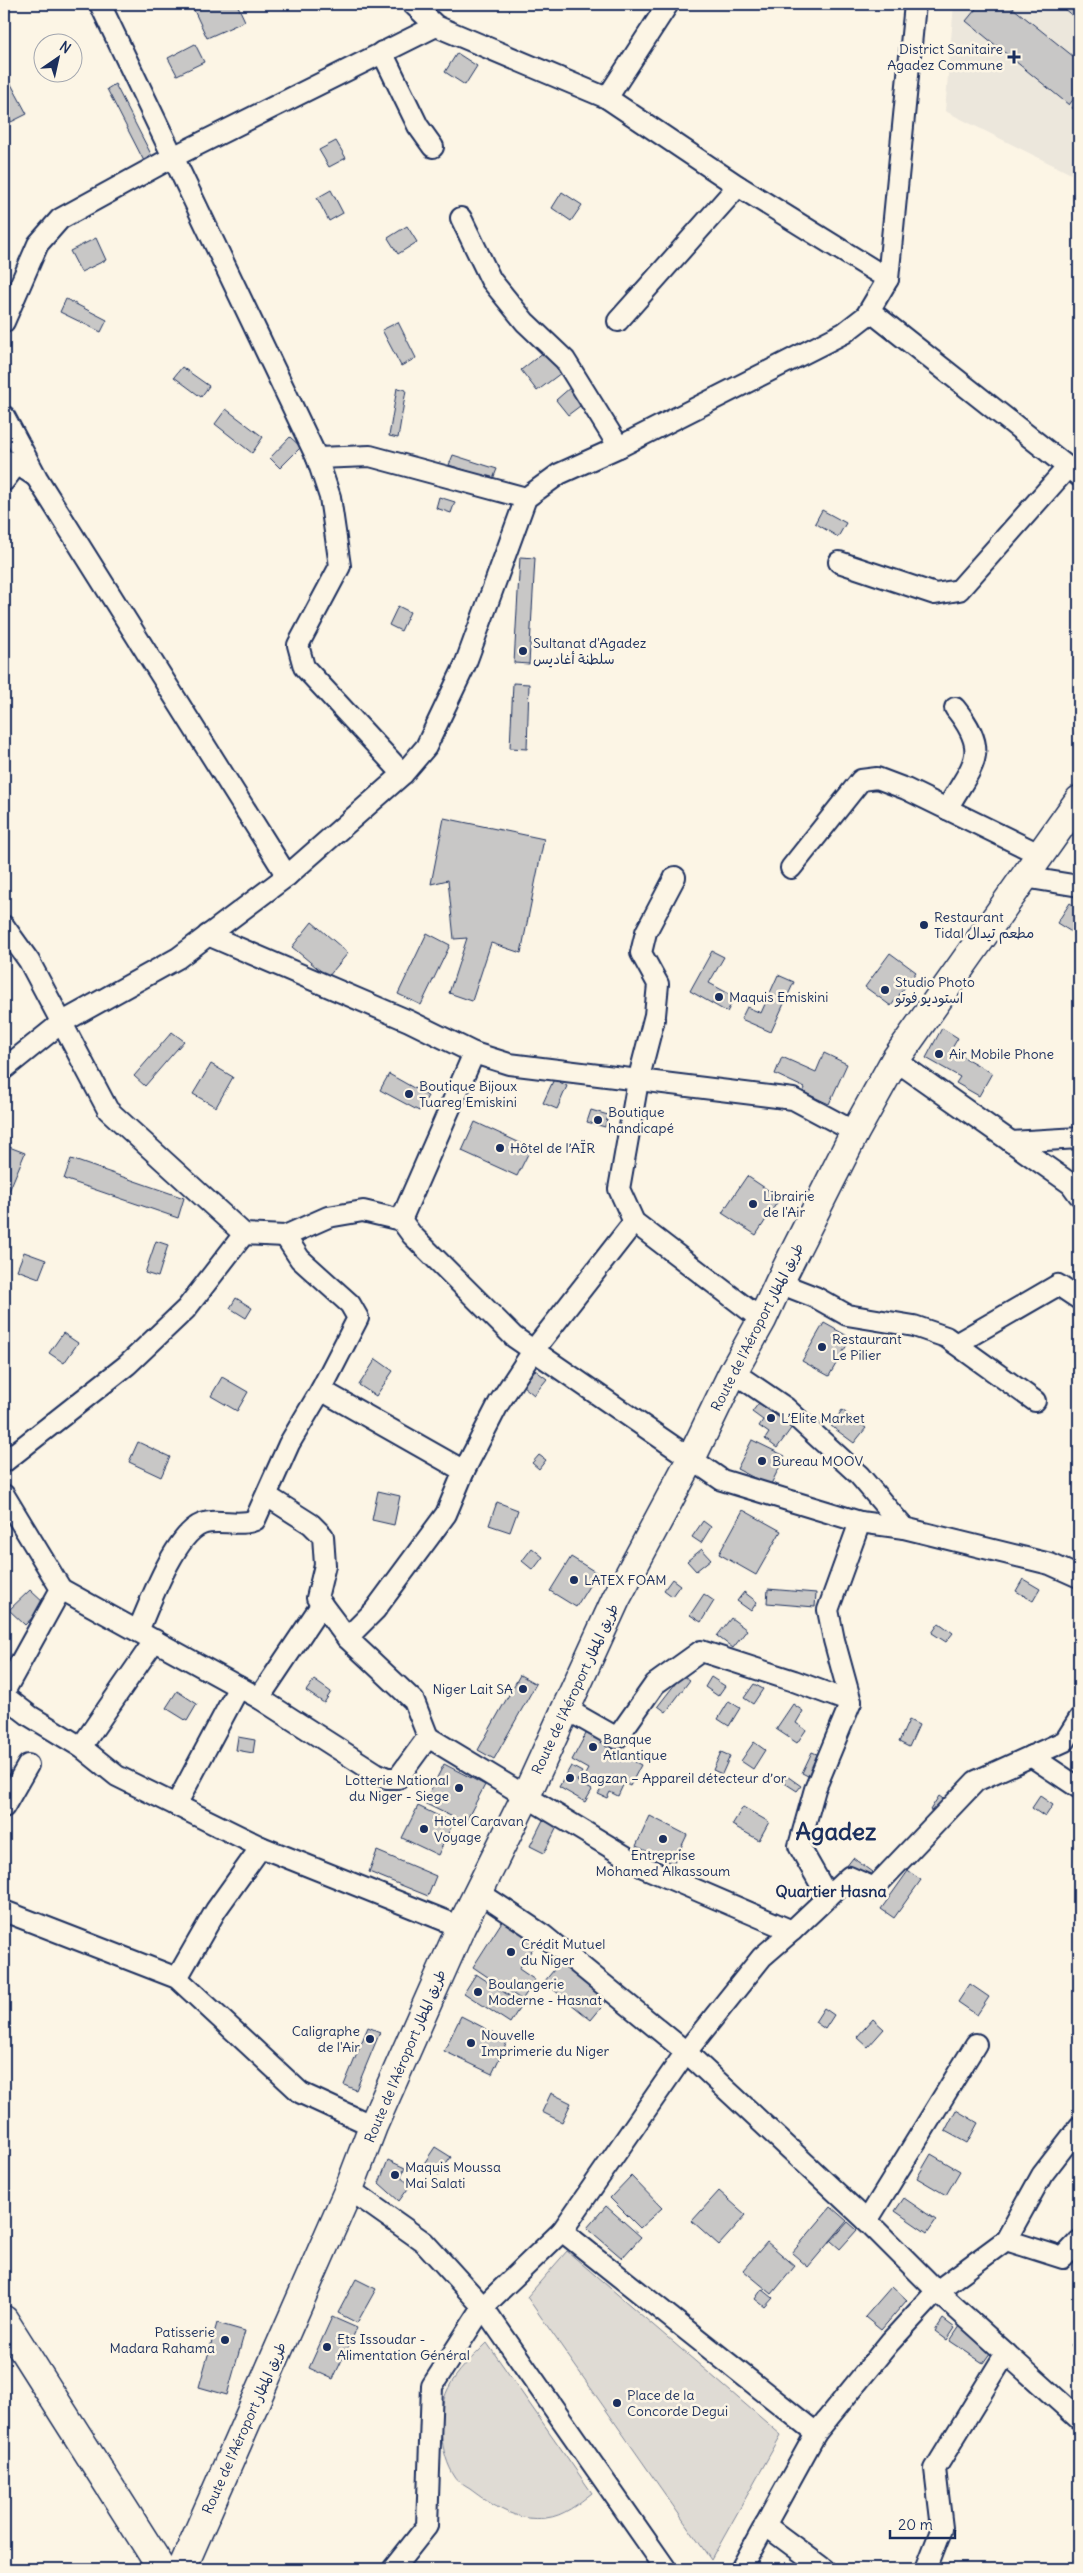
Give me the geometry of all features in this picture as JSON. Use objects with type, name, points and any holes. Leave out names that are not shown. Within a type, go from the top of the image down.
[{"type":"main road","name":"Route de l'Aéroport طريق المطار","points":[[182,2569],[349,2189],[373,2126],[477,1891],[526,1796],[616,1599],[691,1459],[855,1132],[895,1060],[1079,800]]},
{"type":"main road","points":[[4,2320],[162,2569]]},
{"type":"street","points":[[100,4],[317,458],[330,496],[340,566],[298,645],[304,667],[403,774]]},
{"type":"street","points":[[413,4],[436,26],[607,98],[738,186],[888,280]]},
{"type":"street","points":[[4,1069],[61,1023],[178,958],[287,876],[403,774],[426,747],[466,665],[526,498],[559,474],[619,447],[844,333],[870,311],[888,280],[916,4]]},
{"type":"street","points":[[607,98],[663,6]]},
{"type":"street","points":[[4,322],[38,244],[60,219],[173,157],[436,26]]},
{"type":"street","points":[[382,52],[418,126],[433,147]]},
{"type":"street","points":[[618,321],[738,186]]},
{"type":"street","points":[[461,218],[491,280],[525,322],[565,360],[619,447]]},
{"type":"street","points":[[839,562],[935,594],[959,590],[1074,472],[870,311]]},
{"type":"street","points":[[4,416],[37,478],[287,876]]},
{"type":"street","points":[[317,458],[370,456],[526,498]]},
{"type":"street","points":[[4,481],[10,462],[37,478]]},
{"type":"street","points":[[947,809],[974,761],[976,746],[970,727],[955,708]]},
{"type":"street","points":[[791,868],[860,780],[877,778],[947,809],[1040,855]]},
{"type":"street","points":[[675,877],[646,932],[641,953],[658,984],[655,1016],[638,1081],[619,1190],[634,1222],[762,1320]]},
{"type":"street","points":[[1024,877],[1079,886]]},
{"type":"street","points":[[4,926],[29,961],[108,1110],[244,1234],[285,1236],[328,1217],[363,1211],[401,1220],[412,1235],[514,1337],[722,1480],[860,1522],[904,1528],[1050,1564],[1079,1577]]},
{"type":"street","points":[[208,935],[409,1021],[474,1053],[509,1064],[793,1099],[855,1132]]},
{"type":"street","points":[[401,1220],[474,1053]]},
{"type":"street","points":[[895,1060],[1072,1184],[1079,1195]]},
{"type":"street","points":[[1012,1142],[1079,1138]]},
{"type":"street","points":[[347,1638],[375,1610],[446,1514],[464,1471],[499,1403],[533,1351],[634,1222]]},
{"type":"street","points":[[4,1462],[127,1365],[179,1315],[244,1234]]},
{"type":"street","points":[[81,1747],[146,1636],[168,1564],[192,1529],[204,1523],[248,1523],[255,1520],[289,1444],[321,1390],[358,1318],[350,1304],[300,1259],[285,1236]]},
{"type":"street","points":[[779,1283],[815,1297],[847,1315],[914,1326],[946,1336],[1035,1401]]},
{"type":"street","points":[[956,1344],[1058,1285],[1079,1299]]},
{"type":"street","points":[[733,1372],[786,1408],[852,1468],[904,1528]]},
{"type":"street","points":[[321,1390],[464,1471]]},
{"type":"street","points":[[4,1495],[61,1589],[259,1698],[387,1778],[398,1778],[428,1737]]},
{"type":"street","points":[[267,1496],[311,1524],[323,1536],[325,1565],[317,1598],[347,1638],[414,1701],[428,1737],[643,1867],[792,1931]]},
{"type":"street","points":[[828,1896],[798,1846],[815,1789],[851,1702],[828,1610],[860,1522]]},
{"type":"street","points":[[4,1692],[61,1589]]},
{"type":"street","points":[[259,1698],[322,1604]]},
{"type":"street","points":[[566,1709],[617,1738],[655,1684],[701,1651],[794,1681],[851,1702]]},
{"type":"street","points":[[176,1804],[239,1687]]},
{"type":"street","points":[[4,1696],[30,1716],[81,1747],[117,1776],[261,1847],[461,1927]]},
{"type":"street","points":[[393,2569],[427,2526],[432,2386],[483,2307],[562,2231],[686,2052],[762,1957],[849,1877],[874,1888],[976,1781],[1065,1741],[1079,1719]]},
{"type":"street","points":[[1030,1756],[1079,1788]]},
{"type":"street","points":[[4,1807],[28,1765]]},
{"type":"street","points":[[177,1978],[216,1910],[261,1847]]},
{"type":"street","points":[[477,1891],[543,1935],[686,2052],[867,2221],[937,2291],[1079,2419]]},
{"type":"street","points":[[4,1911],[177,1978],[301,2093],[373,2126]]},
{"type":"street","points":[[867,2221],[976,2044]]},
{"type":"street","points":[[741,2569],[816,2432],[890,2342],[937,2291],[1006,2240],[1042,2176],[1079,2127]]},
{"type":"street","points":[[349,2189],[424,2242],[483,2307],[661,2567]]},
{"type":"street","points":[[562,2231],[816,2432]]},
{"type":"street","points":[[1006,2240],[1063,2258],[1079,2241]]},
{"type":"street","points":[[926,2569],[942,2528],[935,2469],[1006,2352]]},
{"type":"street","points":[[765,2525],[824,2569]]},
{"type":"shaded area","name":"District Sanitaire Agadez Commune","points":[[954,4],[1079,4],[1079,178],[945,111]]},
{"type":"shaded area","points":[[567,2251],[781,2435],[711,2560],[527,2297]]},
{"type":"shaded area","points":[[487,2343],[592,2493],[559,2515],[535,2519],[505,2511],[460,2482],[450,2468],[441,2434],[444,2399],[448,2389],[465,2365]]},
{"type":"building","points":[[198,4],[237,4],[245,21],[207,38],[192,6]]},
{"type":"building","points":[[980,4],[1008,4],[1079,61],[1079,92],[1069,105],[966,21]]},
{"type":"building","points":[[1058,4],[1079,4],[1079,21]]},
{"type":"building","points":[[195,44],[204,62],[177,75],[168,58]]},
{"type":"building","points":[[457,53],[477,66],[465,85],[445,72]]},
{"type":"building","points":[[11,84],[27,114],[11,122],[4,108],[4,88]]},
{"type":"building","points":[[115,84],[154,160],[146,165],[107,89]]},
{"type":"building","points":[[1079,99],[1079,114],[1072,108]]},
{"type":"building","points":[[336,141],[346,158],[329,167],[319,150]]},
{"type":"building","points":[[331,190],[343,213],[329,221],[317,198]]},
{"type":"building","points":[[562,192],[582,205],[571,221],[552,208]]},
{"type":"building","points":[[407,226],[417,242],[398,254],[388,238]]},
{"type":"building","points":[[96,238],[106,260],[81,272],[70,251]]},
{"type":"building","points":[[66,299],[107,320],[101,332],[60,312]]},
{"type":"building","points":[[398,322],[416,358],[401,366],[382,330]]},
{"type":"building","points":[[544,352],[561,373],[537,391],[521,370]]},
{"type":"building","points":[[182,367],[209,386],[201,397],[174,377]]},
{"type":"building","points":[[571,387],[584,403],[568,415],[556,400]]},
{"type":"building","points":[[397,388],[406,390],[398,438],[389,436]]},
{"type":"building","points":[[226,409],[263,437],[252,453],[215,424]]},
{"type":"building","points":[[290,437],[301,447],[280,468],[270,458]]},
{"type":"building","points":[[453,455],[497,469],[493,479],[449,465]]},
{"type":"building","points":[[439,497],[455,502],[451,513],[436,508]]},
{"type":"building","points":[[822,510],[846,523],[838,537],[815,523]]},
{"type":"building","points":[[520,557],[535,558],[529,664],[514,663]]},
{"type":"building","points":[[398,606],[410,612],[401,631],[389,625]]},
{"type":"building","points":[[513,683],[529,684],[527,749],[510,748]]},
{"type":"building","points":[[444,818],[544,839],[521,953],[491,943],[472,1001],[449,993],[467,938],[454,939],[448,880],[431,884]]},
{"type":"building","points":[[1070,903],[1079,909],[1078,936],[1057,923]]},
{"type":"building","points":[[312,922],[348,953],[328,977],[292,947]]},
{"type":"building","points":[[427,933],[450,945],[421,1005],[398,994]]},
{"type":"building","points":[[712,951],[724,957],[709,983],[735,997],[727,1012],[690,991]]},
{"type":"building","points":[[890,953],[916,972],[891,1006],[865,987]]},
{"type":"building","points":[[778,975],[794,982],[771,1032],[741,1019],[747,1007],[761,1013]]},
{"type":"building","points":[[942,1028],[958,1038],[951,1050],[992,1073],[979,1096],[956,1083],[960,1077],[926,1058]]},
{"type":"building","points":[[172,1032],[184,1041],[145,1086],[134,1076]]},
{"type":"building","points":[[824,1053],[847,1064],[829,1104],[803,1092],[805,1088],[775,1074],[782,1057],[816,1072]]},
{"type":"building","points":[[211,1064],[233,1077],[216,1107],[193,1094]]},
{"type":"building","points":[[389,1074],[428,1096],[419,1111],[380,1090]]},
{"type":"building","points":[[554,1079],[567,1086],[557,1109],[543,1103]]},
{"type":"building","points":[[591,1110],[608,1115],[605,1127],[587,1122]]},
{"type":"building","points":[[475,1122],[531,1148],[517,1176],[462,1151]]},
{"type":"building","points":[[4,1145],[25,1153],[4,1203]]},
{"type":"building","points":[[71,1159],[184,1198],[178,1218],[64,1179]]},
{"type":"building","points":[[747,1176],[780,1198],[756,1235],[722,1213]]},
{"type":"building","points":[[156,1241],[168,1245],[158,1277],[145,1273]]},
{"type":"building","points":[[24,1252],[46,1260],[39,1278],[17,1270]]},
{"type":"building","points":[[236,1298],[252,1308],[246,1318],[230,1308]]},
{"type":"building","points":[[824,1323],[851,1338],[829,1376],[802,1361]]},
{"type":"building","points":[[63,1333],[78,1343],[64,1363],[49,1353]]},
{"type":"building","points":[[376,1359],[393,1371],[376,1396],[359,1385]]},
{"type":"building","points":[[535,1370],[547,1379],[534,1395],[523,1386]]},
{"type":"building","points":[[222,1377],[248,1392],[237,1411],[211,1396]]},
{"type":"building","points":[[762,1399],[795,1423],[777,1448],[765,1439],[769,1433],[759,1426],[763,1420],[752,1412]]},
{"type":"building","points":[[842,1410],[866,1428],[854,1443],[831,1426]]},
{"type":"building","points":[[752,1440],[785,1456],[770,1486],[737,1469]]},
{"type":"building","points":[[138,1442],[170,1457],[161,1477],[129,1462]]},
{"type":"building","points":[[539,1455],[546,1460],[539,1469],[532,1463]]},
{"type":"building","points":[[378,1491],[400,1496],[394,1525],[372,1520]]},
{"type":"building","points":[[497,1502],[518,1510],[510,1532],[489,1525]]},
{"type":"building","points":[[743,1510],[781,1531],[756,1575],[719,1554]]},
{"type":"building","points":[[703,1521],[711,1527],[701,1543],[692,1537]]},
{"type":"building","points":[[532,1548],[543,1557],[533,1570],[522,1561]]},
{"type":"building","points":[[702,1549],[711,1559],[696,1571],[687,1561]]},
{"type":"building","points":[[571,1557],[597,1573],[576,1607],[550,1591]]},
{"type":"building","points":[[672,1579],[680,1585],[672,1596],[664,1590]]},
{"type":"building","points":[[1023,1579],[1040,1589],[1033,1601],[1016,1591]]},
{"type":"building","points":[[768,1589],[816,1593],[815,1607],[767,1603]]},
{"type":"building","points":[[30,1590],[45,1604],[25,1625],[9,1610]]},
{"type":"building","points":[[744,1592],[757,1602],[751,1611],[737,1601]]},
{"type":"building","points":[[704,1594],[714,1601],[701,1622],[690,1615]]},
{"type":"building","points":[[731,1618],[747,1630],[733,1648],[717,1636]]},
{"type":"building","points":[[939,1623],[953,1633],[946,1642],[932,1633]]},
{"type":"building","points":[[520,1675],[536,1684],[494,1759],[478,1750]]},
{"type":"building","points":[[682,1675],[690,1680],[666,1712],[658,1706]]},
{"type":"building","points":[[711,1677],[725,1686],[718,1696],[705,1687]]},
{"type":"building","points":[[314,1680],[331,1692],[324,1703],[306,1691]]},
{"type":"building","points":[[754,1684],[763,1689],[753,1704],[744,1698]]},
{"type":"building","points":[[177,1691],[197,1704],[187,1721],[166,1708]]},
{"type":"building","points":[[729,1701],[740,1708],[729,1726],[718,1719]]},
{"type":"building","points":[[793,1704],[803,1711],[796,1723],[806,1730],[797,1743],[776,1729]]},
{"type":"building","points":[[909,1720],[919,1725],[909,1747],[899,1742]]},
{"type":"building","points":[[587,1732],[607,1743],[605,1746],[641,1765],[630,1786],[624,1783],[618,1796],[610,1792],[607,1798],[598,1794],[602,1788],[583,1778],[588,1769],[572,1760]]},
{"type":"building","points":[[238,1737],[255,1740],[253,1753],[236,1750]]},
{"type":"building","points":[[754,1742],[765,1750],[753,1769],[741,1761]]},
{"type":"building","points":[[721,1752],[730,1756],[722,1774],[713,1770]]},
{"type":"building","points":[[812,1752],[824,1757],[814,1779],[802,1773]]},
{"type":"building","points":[[444,1764],[485,1785],[465,1823],[424,1803]]},
{"type":"building","points":[[571,1766],[582,1772],[577,1781],[592,1790],[585,1802],[559,1787]]},
{"type":"building","points":[[787,1776],[801,1786],[797,1791],[783,1782]]},
{"type":"building","points":[[939,1796],[949,1803],[940,1817],[930,1810]]},
{"type":"building","points":[[1040,1796],[1053,1805],[1045,1817],[1032,1808]]},
{"type":"building","points":[[418,1806],[453,1823],[438,1855],[402,1838]]},
{"type":"building","points":[[743,1807],[769,1822],[759,1840],[732,1825]]},
{"type":"building","points":[[650,1816],[687,1835],[673,1864],[636,1846]]},
{"type":"building","points":[[543,1820],[557,1827],[544,1853],[530,1846]]},
{"type":"building","points":[[377,1851],[436,1876],[428,1896],[369,1872]]},
{"type":"building","points":[[853,1858],[872,1872],[865,1881],[846,1867]]},
{"type":"building","points":[[908,1871],[921,1880],[894,1918],[881,1909]]},
{"type":"building","points":[[503,1920],[537,1942],[519,1969],[535,1980],[522,2000],[473,1967]]},
{"type":"building","points":[[563,1959],[610,1997],[591,2020],[544,1982]]},
{"type":"building","points":[[476,1974],[522,2004],[510,2023],[464,1993]]},
{"type":"building","points":[[970,1984],[989,1997],[977,2015],[958,2002]]},
{"type":"building","points":[[824,2008],[834,2015],[825,2029],[815,2022]]},
{"type":"building","points":[[461,2016],[508,2040],[492,2074],[444,2051]]},
{"type":"building","points":[[873,2019],[884,2029],[868,2047],[857,2037]]},
{"type":"building","points":[[368,2027],[380,2032],[356,2090],[344,2085]]},
{"type":"building","points":[[551,2093],[571,2103],[562,2122],[542,2112]]},
{"type":"building","points":[[956,2110],[978,2123],[967,2143],[945,2131]]},
{"type":"building","points":[[435,2147],[451,2157],[439,2175],[423,2165]]},
{"type":"building","points":[[931,2154],[960,2171],[946,2195],[917,2178]]},
{"type":"building","points":[[388,2160],[405,2168],[401,2176],[410,2186],[399,2201],[379,2183]]},
{"type":"building","points":[[631,2176],[662,2208],[640,2228],[610,2198]]},
{"type":"building","points":[[719,2191],[746,2215],[719,2245],[692,2221]]},
{"type":"building","points":[[904,2198],[936,2220],[927,2233],[895,2211]]},
{"type":"building","points":[[606,2206],[641,2237],[622,2258],[587,2228]]},
{"type":"building","points":[[831,2207],[847,2221],[808,2267],[792,2253]]},
{"type":"building","points":[[848,2222],[857,2230],[840,2249],[831,2241]]},
{"type":"building","points":[[767,2242],[795,2266],[772,2294],[743,2270]]},
{"type":"building","points":[[356,2279],[376,2289],[357,2323],[338,2313]]},
{"type":"building","points":[[892,2286],[907,2300],[881,2330],[865,2317]]},
{"type":"building","points":[[762,2289],[773,2298],[765,2307],[755,2299]]},
{"type":"building","points":[[332,2317],[357,2328],[333,2379],[309,2368]]},
{"type":"building","points":[[943,2319],[955,2328],[947,2340],[935,2331]]},
{"type":"building","points":[[217,2323],[245,2331],[227,2395],[199,2387]]},
{"type":"building","points":[[960,2326],[993,2349],[983,2363],[950,2341]]},
{"type":"building","points":[[1079,2337],[1079,2354],[1071,2345]]},
{"type":"place","name":"District Sanitaire Agadez Commune","points":[[1014,57]]},
{"type":"place","name":"Sultanat d'Agadez سلطنة أغاديس","points":[[523,651]]},
{"type":"place","name":"Restaurant Tidal مطعم تيدال","points":[[924,925]]},
{"type":"place","name":"Studio Photo استوديو فوتو","points":[[885,990]]},
{"type":"place","name":"Maquis Emiskini","points":[[719,997]]},
{"type":"place","name":"Air Mobile Phone","points":[[939,1054]]},
{"type":"place","name":"Boutique Bijoux Tuareg Emiskini","points":[[409,1094]]},
{"type":"place","name":"Boutique handicapé","points":[[598,1120]]},
{"type":"place","name":"Hôtel de l’AÏR","points":[[500,1148]]},
{"type":"place","name":"Librairie de l'Air","points":[[753,1204]]},
{"type":"place","name":"Restaurant Le Pilier","points":[[822,1347]]},
{"type":"place","name":"L’Elite Market","points":[[771,1418]]},
{"type":"place","name":"Bureau MOOV","points":[[762,1461]]},
{"type":"place","name":"LATEX FOAM","points":[[574,1580]]},
{"type":"place","name":"Niger Lait SA","points":[[523,1689]]},
{"type":"place","name":"Banque Atlantique","points":[[593,1747]]},
{"type":"place","name":"Bagzan – Appareil détecteur d’or","points":[[570,1778]]},
{"type":"place","name":"Lotterie National du Niger - Siege","points":[[459,1788]]},
{"type":"place","name":"Hotel Caravan Voyage","points":[[424,1829]]},
{"type":"place","name":"Entreprise Mohamed Alkassoum","points":[[663,1839]]},
{"type":"place","name":"Crédit Mutuel du Niger","points":[[511,1952]]},
{"type":"place","name":"Boulangerie Moderne - Hasnat","points":[[478,1992]]},
{"type":"place","name":"Caligraphe de l'Air","points":[[370,2039]]},
{"type":"place","name":"Nouvelle Imprimerie du Niger","points":[[471,2043]]},
{"type":"place","name":"Maquis Moussa Mai Salati","points":[[395,2175]]},
{"type":"place","name":"Patisserie Madara Rahama","points":[[225,2340]]},
{"type":"place","name":"Ets Issoudar - Alimentation Général","points":[[327,2347]]},
{"type":"place","name":"Place de la Concorde Degui","points":[[617,2403]]},
{"type":"district","name":"Agadez","points":[[836,1831]]},
{"type":"district","name":"Quartier Hasna","points":[[831,1891]]}]
